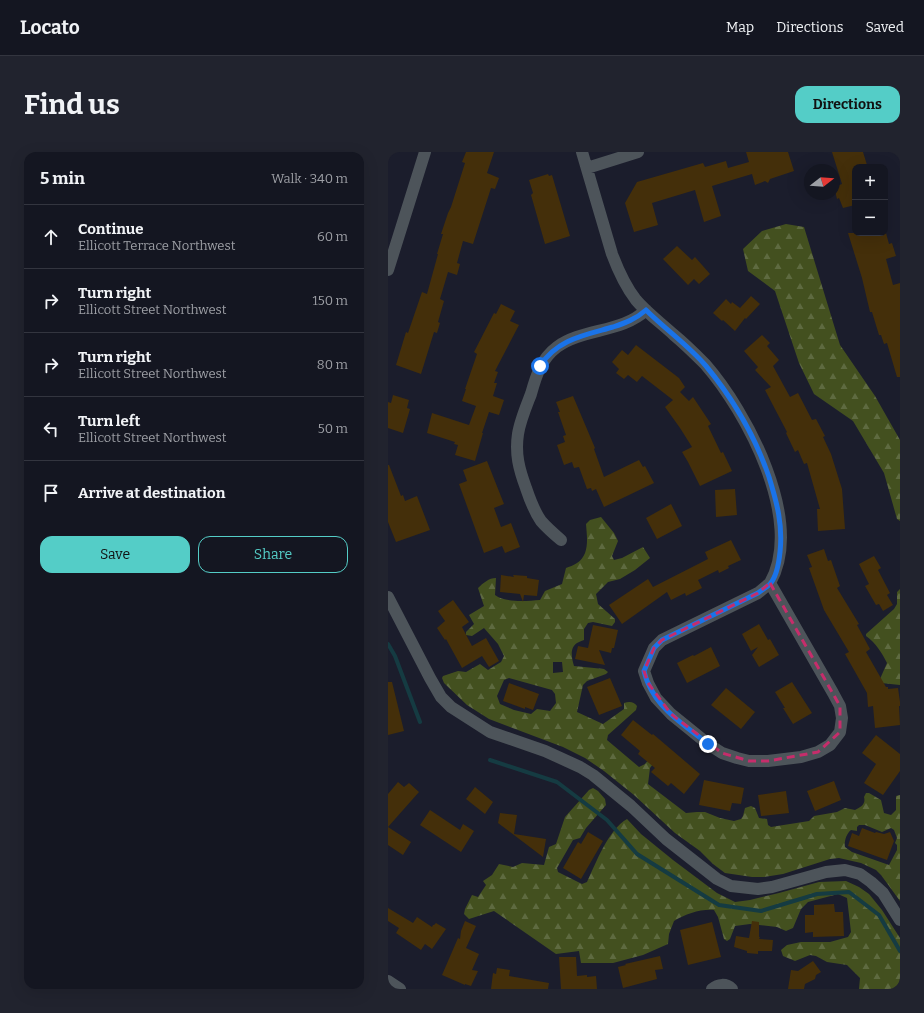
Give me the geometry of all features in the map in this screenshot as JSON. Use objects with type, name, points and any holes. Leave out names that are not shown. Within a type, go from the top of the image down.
[{"type":"street","points":[[388,270],[425,152]]},
{"type":"street","points":[[582,152],[616,265],[636,299],[705,365],[728,395],[756,442],[778,508],[781,544],[775,575],[770,583],[758,593],[662,640],[654,648],[644,671],[648,683],[656,698],[670,714],[708,744],[722,753],[749,761],[768,762],[801,757],[818,752],[830,745],[840,732],[842,718],[840,706],[770,583]]},
{"type":"street","points":[[587,168],[638,152]]},
{"type":"street","points":[[561,540],[548,529],[535,511],[519,469],[517,444],[518,432],[538,370],[553,350],[565,342],[628,322],[638,317],[646,310]]},
{"type":"street","points":[[388,597],[430,678],[450,707],[490,732],[529,745],[563,759],[593,775],[631,806],[663,836],[717,879],[731,886],[758,889],[772,888],[826,872],[845,870],[860,874],[871,882],[882,893],[900,920]]},
{"type":"street","points":[[388,981],[400,989]]},
{"type":"street","points":[[712,989],[716,986],[725,985],[732,989]]},
{"type":"highlighted area","points":[[770,583],[840,706],[840,732],[818,752],[768,761],[749,761],[722,753],[671,714],[648,683],[644,671],[654,648],[662,640],[758,593]]},
{"type":"green space","points":[[786,224],[804,227],[840,345],[875,396],[900,440],[900,521],[897,519],[884,473],[853,421],[814,394],[799,363],[775,291],[748,271],[743,249],[762,231]]},
{"type":"green space","points":[[601,517],[614,533],[618,541],[612,556],[614,560],[622,558],[643,547],[650,558],[635,570],[620,579],[608,582],[596,594],[598,604],[615,619],[615,622],[612,626],[593,622],[588,623],[584,629],[584,640],[574,645],[572,657],[574,666],[604,669],[608,672],[587,681],[583,685],[577,712],[603,724],[624,709],[624,703],[630,702],[636,705],[636,710],[608,735],[607,740],[639,767],[645,764],[657,749],[662,752],[650,768],[648,784],[686,813],[705,812],[720,818],[734,821],[741,819],[745,808],[751,806],[755,808],[759,818],[767,819],[768,825],[771,827],[809,821],[814,816],[837,812],[845,808],[855,810],[864,803],[866,793],[869,793],[881,800],[884,813],[891,815],[896,810],[896,796],[900,795],[900,901],[876,870],[861,863],[839,858],[830,859],[783,874],[764,877],[752,877],[725,873],[700,851],[675,833],[634,795],[585,758],[563,747],[489,719],[467,705],[444,683],[442,678],[443,676],[458,671],[466,672],[480,664],[488,670],[501,662],[504,656],[498,644],[484,628],[472,636],[466,635],[466,632],[474,624],[469,615],[484,606],[478,588],[489,580],[496,578],[495,595],[499,598],[516,601],[540,600],[545,591],[562,584],[566,568],[581,560],[586,551],[587,545],[586,524],[590,520]],"holes":[[[553,662],[562,662],[563,672],[553,673]],[[509,678],[552,690],[555,694],[556,703],[550,711],[537,709],[531,714],[514,710],[500,704],[497,696],[504,680]],[[859,825],[865,825],[882,832],[891,828],[894,830],[897,838],[895,843],[897,845],[897,850],[889,865],[852,852],[845,847],[845,840],[848,834],[851,830],[857,831],[857,827]]]},
{"type":"green space","points":[[900,589],[900,685],[881,683],[880,679],[887,663],[878,648],[866,636],[866,634],[894,609],[897,604],[897,592]]},
{"type":"green space","points":[[593,788],[605,799],[606,805],[586,828],[580,838],[573,840],[557,868],[558,872],[582,884],[587,882],[608,839],[620,824],[627,819],[641,834],[673,860],[717,893],[735,902],[750,900],[819,882],[846,881],[869,894],[882,910],[900,938],[900,989],[859,989],[860,978],[847,965],[827,962],[816,956],[810,955],[795,961],[783,956],[781,950],[787,945],[801,942],[830,942],[848,937],[851,932],[847,898],[838,894],[808,902],[801,909],[793,928],[786,931],[777,927],[750,924],[735,926],[730,939],[727,941],[724,939],[718,917],[714,910],[693,912],[674,921],[669,934],[668,944],[643,955],[613,963],[581,963],[579,951],[556,954],[494,911],[469,919],[464,914],[472,895],[478,897],[486,885],[483,881],[492,875],[499,864],[513,867],[522,863],[544,865],[549,847],[556,844],[565,817],[589,790]]},
{"type":"building","points":[[466,152],[494,152],[487,173],[499,178],[495,189],[491,188],[473,244],[463,241],[457,263],[460,264],[457,275],[448,272],[440,299],[444,301],[438,322],[440,323],[437,333],[434,332],[421,374],[396,365],[406,332],[408,333],[422,292],[427,294],[443,234],[441,234],[465,163],[462,162]]},
{"type":"building","points":[[746,152],[788,152],[794,171],[770,179],[768,183],[765,181],[755,185],[752,174],[712,186],[721,216],[704,222],[695,190],[652,203],[658,225],[634,232],[625,203],[637,182],[703,163],[705,167],[726,161],[728,168],[749,162]]},
{"type":"building","points":[[832,152],[863,152],[867,164],[852,164],[852,206],[843,208],[840,200],[840,185],[842,184],[840,178],[840,164],[836,164]]},
{"type":"building","points":[[548,174],[549,176],[552,175],[570,236],[545,244],[531,195],[533,193],[529,180]]},
{"type":"building","points":[[848,233],[852,233],[852,236],[887,236],[889,244],[892,243],[896,256],[886,259],[893,285],[900,283],[900,377],[897,377],[887,343],[884,344],[881,335],[879,335],[872,312],[870,312],[862,278]]},
{"type":"building","points":[[677,246],[692,260],[695,257],[710,274],[699,284],[694,279],[688,285],[663,259]]},
{"type":"building","points":[[751,296],[760,304],[746,319],[745,318],[735,331],[713,313],[726,299],[731,304],[732,302],[740,308]]},
{"type":"building","points":[[501,304],[515,311],[510,321],[519,325],[495,371],[498,372],[494,383],[497,383],[493,396],[504,400],[499,415],[489,412],[475,461],[455,455],[458,445],[454,444],[455,442],[427,433],[432,413],[469,425],[476,406],[462,401],[477,354],[474,352],[494,313],[496,314]]},
{"type":"building","points":[[762,335],[770,343],[767,346],[779,360],[773,366],[790,397],[798,393],[812,420],[816,419],[825,436],[823,437],[831,454],[842,489],[845,529],[818,531],[817,509],[820,509],[807,463],[804,464],[798,450],[795,452],[786,433],[787,432],[765,390],[771,387],[755,370],[758,367],[744,351]]},
{"type":"building","points":[[636,345],[679,378],[685,387],[680,392],[689,401],[693,397],[711,424],[708,426],[721,453],[723,452],[732,471],[700,486],[682,452],[692,447],[665,407],[673,400],[642,376],[637,382],[628,375],[624,379],[616,373],[619,369],[612,362],[622,350],[628,355]]},
{"type":"building","points":[[393,395],[409,400],[407,408],[410,409],[403,433],[388,428],[388,402],[391,403]]},
{"type":"building","points":[[573,396],[595,448],[594,449],[604,477],[639,460],[643,467],[645,466],[654,483],[604,507],[596,489],[592,491],[591,488],[587,489],[579,467],[574,468],[572,462],[564,465],[557,445],[565,442],[563,436],[566,435],[556,402]]},
{"type":"building","points":[[487,461],[504,504],[494,508],[501,527],[511,523],[520,547],[505,553],[502,546],[484,553],[459,484],[467,481],[463,470]]},
{"type":"building","points":[[388,465],[401,496],[403,495],[405,501],[417,496],[430,530],[396,542],[388,522]]},
{"type":"building","points":[[735,489],[737,515],[716,517],[715,490]]},
{"type":"building","points":[[671,504],[682,526],[657,539],[646,518]]},
{"type":"building","points":[[731,540],[741,560],[728,566],[729,568],[719,573],[718,570],[698,580],[702,588],[686,596],[685,593],[671,600],[667,592],[622,624],[609,605],[648,579],[653,587],[708,559],[705,552]]},
{"type":"building","points":[[824,549],[828,561],[831,560],[840,586],[837,588],[859,624],[857,625],[870,649],[866,652],[886,687],[888,687],[888,689],[898,688],[900,702],[900,725],[875,728],[873,706],[868,707],[867,693],[845,654],[849,652],[824,610],[809,568],[812,567],[807,555]]},
{"type":"building","points":[[874,556],[881,568],[878,570],[890,593],[887,595],[893,605],[883,611],[879,604],[876,605],[865,586],[869,584],[859,564]]},
{"type":"building","points":[[501,575],[514,577],[513,575],[527,576],[527,578],[539,580],[537,596],[524,595],[523,602],[520,594],[500,592]]},
{"type":"building","points":[[453,600],[469,622],[462,627],[472,646],[486,638],[499,661],[489,667],[482,656],[462,668],[446,639],[445,640],[437,628],[445,621],[438,611]]},
{"type":"building","points":[[759,624],[779,655],[759,667],[752,655],[758,647],[751,651],[742,634]]},
{"type":"building","points":[[593,625],[618,630],[614,648],[612,648],[611,653],[599,650],[605,665],[575,659],[578,646],[588,648]]},
{"type":"building","points":[[711,647],[720,666],[687,683],[677,663]]},
{"type":"building","points":[[610,678],[622,706],[599,715],[587,687]]},
{"type":"building","points":[[388,682],[392,682],[404,731],[388,735]]},
{"type":"building","points":[[792,682],[812,713],[793,724],[775,692]]},
{"type":"building","points":[[509,683],[539,694],[533,710],[525,707],[525,709],[503,701]]},
{"type":"building","points":[[726,688],[755,712],[741,729],[711,705]]},
{"type":"building","points":[[633,720],[652,735],[653,734],[700,774],[684,794],[671,783],[668,786],[651,772],[655,768],[638,754],[640,751],[621,735]]},
{"type":"building","points":[[876,735],[900,754],[900,771],[883,795],[864,783],[876,764],[862,753]]},
{"type":"building","points":[[704,780],[744,788],[741,804],[732,803],[730,811],[699,805]]},
{"type":"building","points":[[834,781],[841,800],[815,811],[807,791]]},
{"type":"building","points":[[398,782],[404,787],[409,783],[419,792],[388,827],[388,794]]},
{"type":"building","points":[[475,787],[493,802],[485,814],[466,799]]},
{"type":"building","points":[[786,791],[789,813],[761,816],[758,795]]},
{"type":"building","points":[[430,810],[460,830],[463,824],[474,831],[461,852],[420,825]]},
{"type":"building","points":[[500,813],[517,815],[514,834],[546,839],[543,857],[498,823]]},
{"type":"building","points":[[388,827],[411,842],[403,855],[388,845]]},
{"type":"building","points":[[862,828],[875,833],[884,834],[890,832],[894,841],[887,860],[848,846],[852,833],[859,836]]},
{"type":"building","points":[[588,832],[603,841],[581,879],[563,868],[578,842],[581,844]]},
{"type":"building","points":[[834,904],[835,912],[843,912],[844,936],[813,937],[813,932],[805,933],[805,915],[814,915],[814,905]]},
{"type":"building","points":[[388,908],[413,923],[417,917],[432,927],[436,923],[446,929],[432,949],[425,944],[421,950],[396,933],[399,928],[388,921]]},
{"type":"building","points":[[465,921],[476,926],[466,948],[479,954],[472,970],[478,971],[471,986],[442,975],[458,938],[460,939]]},
{"type":"building","points":[[752,921],[759,922],[759,939],[773,940],[772,951],[758,951],[758,954],[747,953],[747,951],[734,947],[736,936],[749,938]]},
{"type":"building","points":[[712,922],[721,957],[688,965],[680,930]]},
{"type":"building","points":[[660,956],[663,969],[655,970],[657,979],[623,988],[618,967]]},
{"type":"building","points":[[559,957],[576,957],[577,976],[596,976],[597,989],[561,989]]},
{"type":"building","points":[[813,961],[821,972],[816,975],[815,979],[805,984],[804,989],[788,989],[791,970],[798,971]]},
{"type":"building","points":[[497,968],[510,970],[509,976],[549,983],[548,989],[491,989],[493,973],[496,974]]},
{"type":"waterway","points":[[388,644],[395,656],[420,722]]},
{"type":"waterway","points":[[490,760],[557,782],[607,820],[637,854],[719,905],[761,911],[817,894],[849,892],[879,915],[900,951]]},
{"type":"route","points":[[540,366],[553,350],[565,342],[628,322],[638,317],[646,310],[675,335],[705,365],[728,395],[756,442],[766,468],[780,520],[780,551],[775,575],[770,583],[758,593],[662,640],[654,648],[644,671],[648,683],[656,698],[670,714],[708,744]]}]
